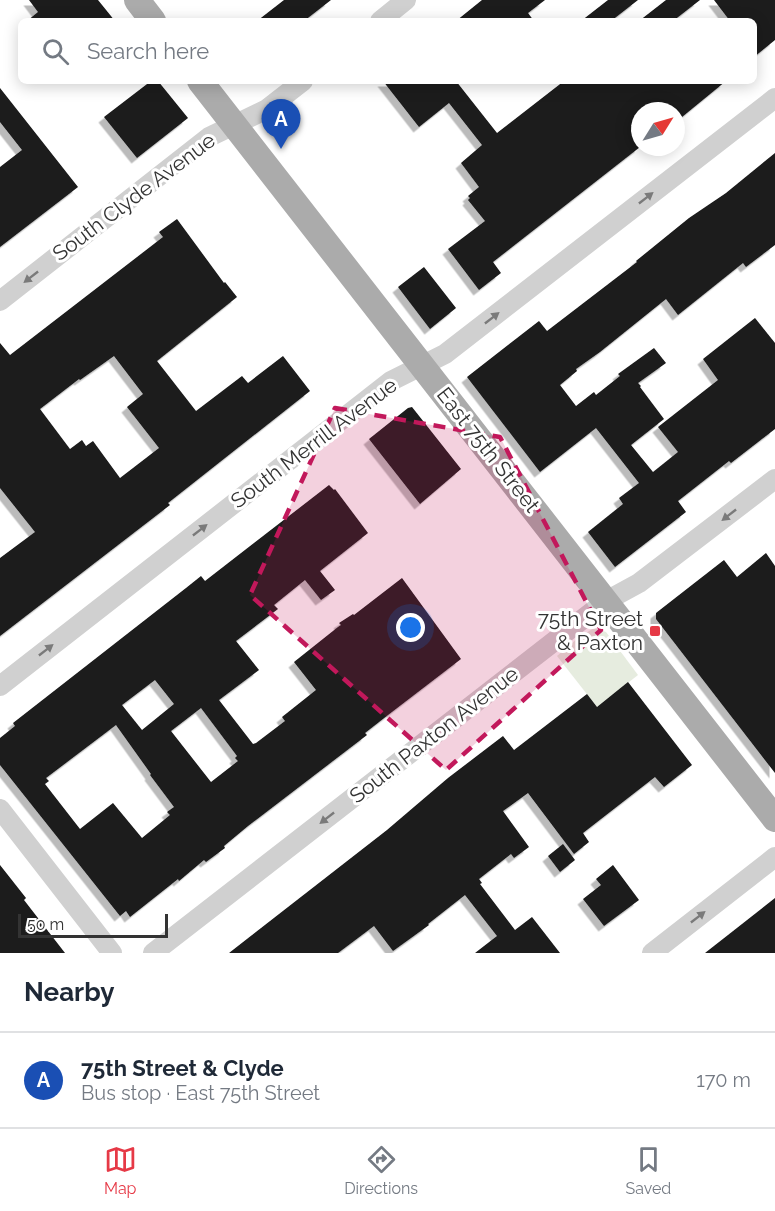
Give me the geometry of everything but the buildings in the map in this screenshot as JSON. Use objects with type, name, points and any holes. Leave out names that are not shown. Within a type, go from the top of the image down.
[{"type":"main road","points":[[137,0],[151,18]]},
{"type":"main road","name":"East 75th Street","points":[[202,84],[775,819]]},
{"type":"street","points":[[384,18],[406,0]]},
{"type":"street","name":"South Clyde Avenue","points":[[0,301],[209,138],[267,109],[299,84]]},
{"type":"street","name":"South Merrill Avenue","points":[[0,686],[391,381],[445,354],[775,98]]},
{"type":"street","name":"South Paxton Avenue","points":[[153,953],[606,602],[639,583],[775,479]]},
{"type":"street","points":[[0,809],[112,953]]},
{"type":"street","points":[[651,953],[775,857]]},
{"type":"highlighted area","points":[[335,408],[500,437],[601,630],[446,770],[250,595]]},
{"type":"shaded area","points":[[594,628],[606,632],[638,675],[597,707],[557,656]]},
{"type":"place","name":"75th Street & Clyde","points":[[281,149]]},
{"type":"place","name":"75th Street & Paxton","points":[[655,631]]}]
